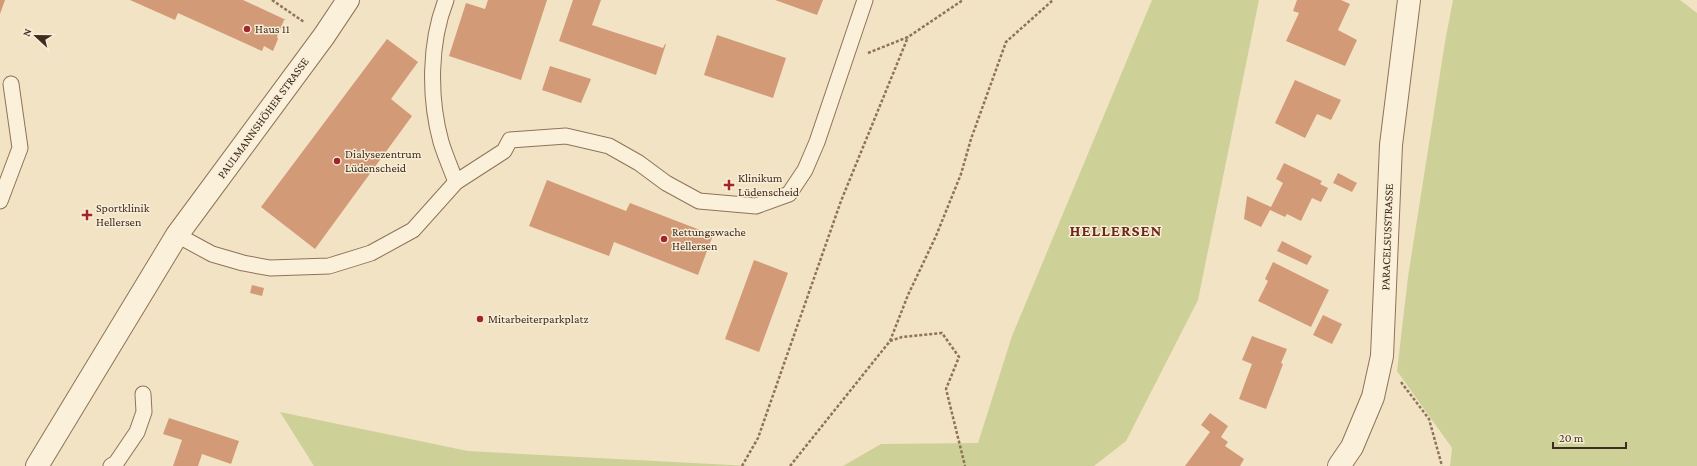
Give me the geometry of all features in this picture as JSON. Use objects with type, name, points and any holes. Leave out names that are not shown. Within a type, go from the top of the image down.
[{"type":"street","name":"PAULMANNSHÖHER STRASSE","points":[[41,465],[177,235],[324,36],[348,0]]},
{"type":"street","name":"PARACELSUSSTRASSE","points":[[1339,466],[1352,448],[1372,397],[1382,356],[1391,145],[1409,0]]},
{"type":"lane","points":[[446,0],[441,12],[435,46],[432,86],[441,141],[456,182]]},
{"type":"lane","points":[[177,235],[212,254],[243,263],[270,268],[330,266],[371,253],[413,230],[456,182],[504,151],[510,140],[566,136],[609,146],[639,163],[666,183],[699,201],[756,206],[789,194],[805,170],[819,134],[865,0]]},
{"type":"lane","points":[[0,201],[20,148],[11,84]]},
{"type":"lane","points":[[111,466],[116,463],[137,432],[144,412],[143,394]]},
{"type":"path","points":[[272,0],[324,36]]},
{"type":"path","points":[[844,63],[908,37],[963,0]]},
{"type":"path","points":[[790,466],[890,341],[908,295],[936,236],[961,174],[971,140],[1006,42],[1053,0]]},
{"type":"path","points":[[742,466],[758,438],[841,201],[908,37]]},
{"type":"path","points":[[890,341],[902,337],[942,333],[959,357],[946,389],[965,466]]},
{"type":"path","points":[[1382,356],[1429,419],[1442,466]]},
{"type":"green space","points":[[1152,0],[1259,0],[1198,300],[1126,441],[1094,466],[843,466],[881,444],[978,443],[1012,336]]},
{"type":"green space","points":[[1453,0],[1680,0],[1697,13],[1697,466],[1450,466],[1452,448],[1397,371],[1408,277]]},
{"type":"green space","points":[[280,412],[468,451],[750,466],[314,466]]},
{"type":"building","points":[[0,0],[5,0],[0,14]]},
{"type":"building","name":"Haus 11","points":[[130,0],[243,0],[286,20],[284,20],[273,51],[264,46],[262,51],[178,13],[175,20]]},
{"type":"building","points":[[488,0],[547,0],[521,80],[449,56],[466,3],[485,9]]},
{"type":"building","points":[[573,0],[601,0],[592,25],[663,48],[666,44],[656,75],[559,41]]},
{"type":"building","points":[[775,0],[823,0],[817,15]]},
{"type":"building","points":[[1297,0],[1341,0],[1350,4],[1338,30],[1357,40],[1345,66],[1286,41],[1299,13],[1293,11]]},
{"type":"building","points":[[717,35],[786,58],[773,98],[704,75]]},
{"type":"building","name":"Dialysezentrum Lüdenscheid","points":[[387,39],[418,62],[391,99],[412,116],[315,249],[261,207]]},
{"type":"building","points":[[550,66],[591,79],[581,103],[542,90]]},
{"type":"building","points":[[1295,80],[1341,100],[1331,120],[1317,114],[1305,138],[1275,123]]},
{"type":"building","points":[[1284,163],[1322,181],[1320,184],[1328,188],[1321,202],[1312,198],[1301,221],[1287,214],[1285,217],[1270,210],[1261,227],[1244,219],[1247,196],[1271,207],[1283,183],[1276,179]]},
{"type":"building","points":[[1338,173],[1357,183],[1352,192],[1333,183]]},
{"type":"building","points":[[547,180],[626,211],[630,203],[713,235],[698,275],[614,242],[609,256],[529,226]]},
{"type":"building","points":[[1282,241],[1312,256],[1307,265],[1277,251]]},
{"type":"building","points":[[754,260],[788,273],[759,352],[725,339]]},
{"type":"building","points":[[1273,262],[1329,290],[1311,327],[1258,301],[1268,281],[1265,279]]},
{"type":"building","points":[[252,285],[264,288],[262,296],[250,293]]},
{"type":"building","points":[[1323,315],[1342,324],[1332,344],[1313,335]]},
{"type":"building","points":[[1252,336],[1287,349],[1266,409],[1239,399],[1252,364],[1242,360]]},
{"type":"building","points":[[1210,413],[1228,426],[1221,437],[1228,442],[1225,446],[1244,459],[1240,466],[1185,466],[1210,432],[1201,425]]},
{"type":"building","points":[[169,418],[239,441],[231,464],[202,454],[198,466],[173,466],[182,440],[163,434]]},
{"type":"place","name":"Haus 11","points":[[247,29]]},
{"type":"place","name":"Dialysezentrum Lüdenscheid","points":[[337,161]]},
{"type":"place","name":"Klinikum Lüdenscheid","points":[[729,185]]},
{"type":"place","name":"Sportklinik Hellersen","points":[[87,215]]},
{"type":"place","name":"Rettungswache Hellersen","points":[[664,239]]},
{"type":"place","name":"Mitarbeiterparkplatz","points":[[480,319]]},
{"type":"district","name":"HELLERSEN","points":[[1116,230]]}]
